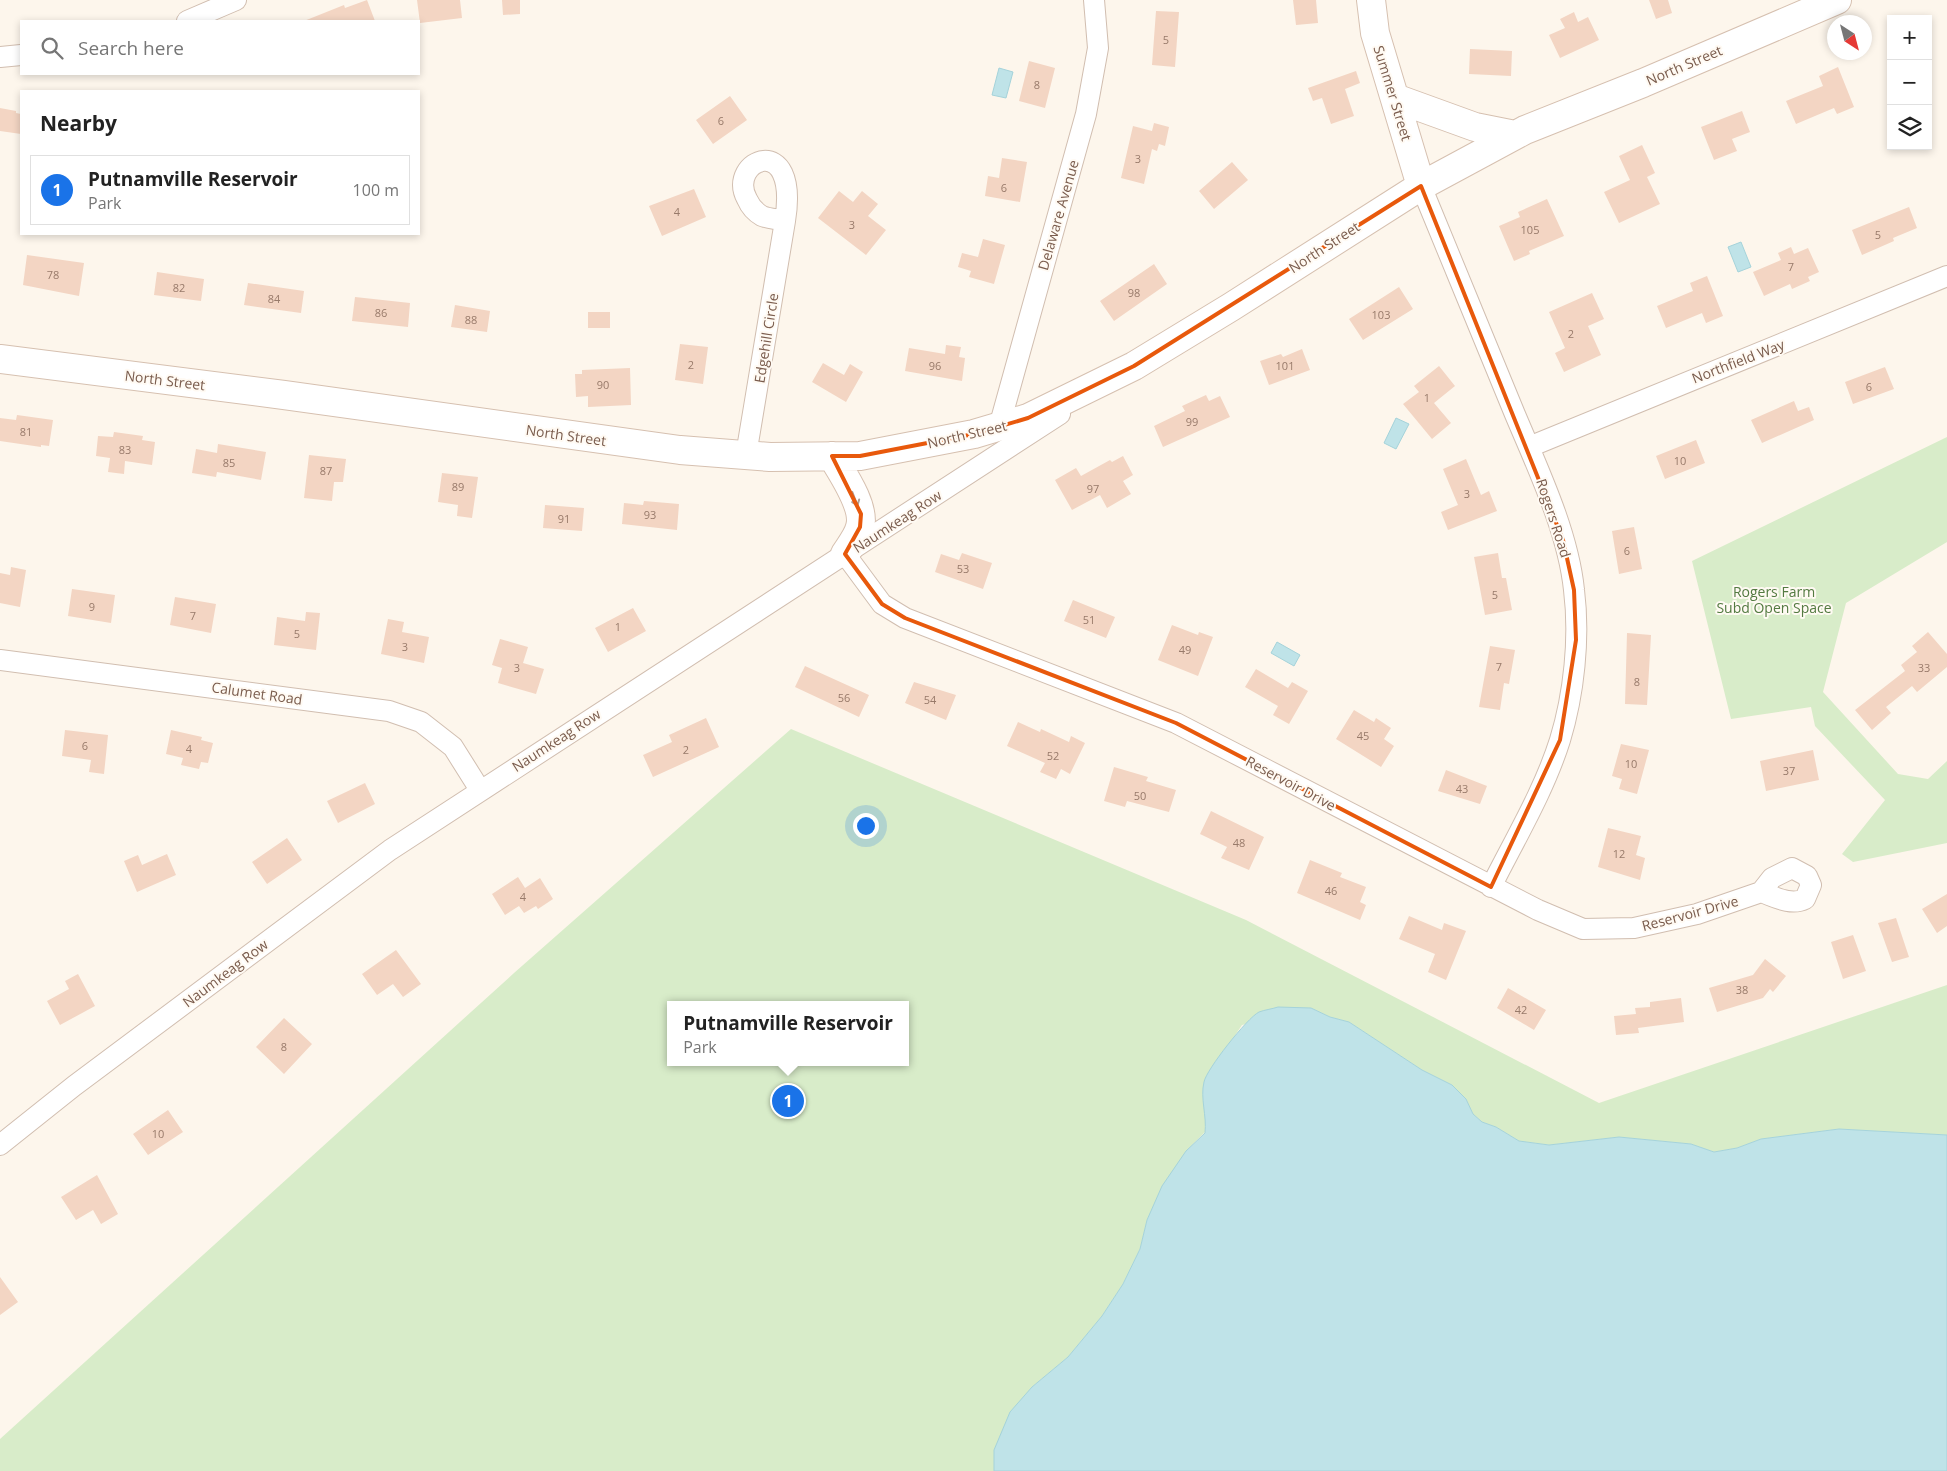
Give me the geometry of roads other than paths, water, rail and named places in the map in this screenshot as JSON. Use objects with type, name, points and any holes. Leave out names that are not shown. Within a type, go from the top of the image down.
[{"type":"street","points":[[189,20],[236,0]]},
{"type":"street","name":"Delaware Avenue","points":[[999,427],[1086,114],[1098,48],[1094,0]]},
{"type":"street","name":"Summer Street","points":[[1371,0],[1375,33],[1420,186]]},
{"type":"street","name":"North Street","points":[[0,359],[284,395],[680,450],[746,455],[860,456],[974,434],[1028,418],[1134,366],[1231,307],[1420,186],[1515,135],[1829,2]]},
{"type":"street","points":[[0,57],[20,55]]},
{"type":"street","points":[[1395,98],[1475,127],[1515,135]]},
{"type":"street","name":"Rogers Road","points":[[1420,186],[1529,447],[1564,540],[1574,590],[1576,640],[1571,687],[1560,740],[1541,788],[1491,887]]},
{"type":"street","name":"Edgehill Circle","points":[[746,455],[785,221]]},
{"type":"street","name":"Northfield Way","points":[[1529,447],[1947,276]]},
{"type":"street","name":"Naumkeag Row","points":[[0,1145],[82,1080],[390,850],[1134,366]]},
{"type":"street","points":[[832,456],[852,491],[861,514],[860,527],[845,554]]},
{"type":"street","name":"Reservoir Drive","points":[[845,554],[882,604],[905,618],[1176,723],[1491,887],[1583,929],[1634,928],[1697,914],[1761,892]]},
{"type":"street","name":"Calumet Road","points":[[0,660],[389,711],[421,722],[452,747],[480,790]]},
{"type":"water","points":[[999,68],[1013,72],[1006,98],[992,95]]},
{"type":"water","points":[[1741,242],[1751,267],[1738,272],[1728,247]]},
{"type":"water","points":[[1396,418],[1409,424],[1396,449],[1384,443]]},
{"type":"water","points":[[1277,642],[1300,655],[1294,666],[1271,653]]},
{"type":"water","points":[[1278,1007],[1311,1008],[1330,1017],[1349,1022],[1422,1070],[1452,1085],[1466,1099],[1473,1114],[1482,1122],[1496,1127],[1519,1141],[1549,1145],[1619,1137],[1691,1144],[1714,1152],[1737,1148],[1761,1139],[1839,1129],[1947,1135],[1947,1471],[994,1471],[994,1450],[1010,1412],[1032,1387],[1068,1357],[1102,1316],[1123,1284],[1140,1249],[1147,1220],[1162,1186],[1186,1151],[1205,1133],[1203,1088],[1206,1076],[1219,1056],[1253,1016],[1259,1012]]},
{"type":"place","name":"Putnamville Reservoir","points":[[788,1101]]},
{"type":"park label","name":"Rogers Farm Subd Open Space","points":[[1774,600]]}]
